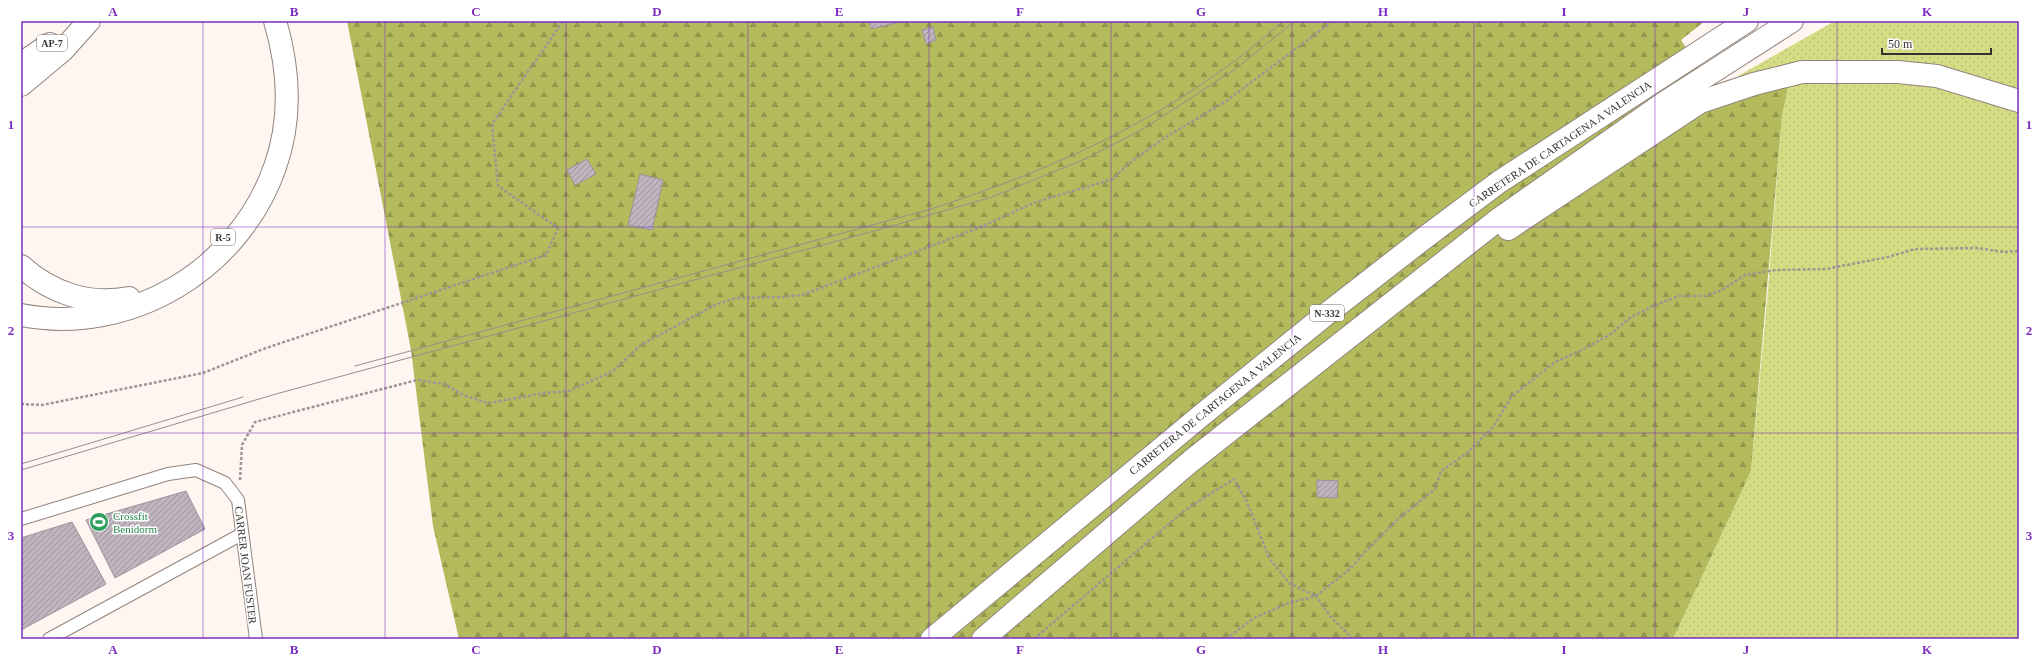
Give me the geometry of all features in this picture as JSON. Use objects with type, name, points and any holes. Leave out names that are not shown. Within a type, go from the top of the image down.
[{"type":"highway","name":"AP-7","points":[[21,64],[82,21]]},
{"type":"highway","points":[[21,85],[63,50],[89,21]]},
{"type":"highway","name":"R-5","points":[[21,266],[34,278],[62,293],[80,298],[99,300],[125,298],[149,292],[177,277],[194,266],[216,245],[231,228],[256,190],[274,140],[278,109],[278,83],[273,47],[265,21]]},
{"type":"highway","points":[[21,315],[53,318],[84,317],[110,314],[136,306],[175,289],[200,272],[238,234],[251,216],[266,189],[276,166],[284,130],[287,100],[286,70],[275,21]]},
{"type":"highway","points":[[1499,182],[1625,87],[1668,60],[1721,21]]},
{"type":"highway","name":"CARRETERA DE CARTAGENA A VALENCIA","points":[[932,639],[1039,549],[1329,312],[1499,182],[1747,21]]},
{"type":"highway","name":"N-332","points":[[983,639],[1166,482],[1498,219],[1664,103],[1792,21]]},
{"type":"highway","points":[[1346,338],[1700,102],[1754,84],[1802,72],[1838,71],[1898,72],[1937,76],[2019,101]]},
{"type":"street","name":"CARRER JOAN FUSTER","points":[[21,519],[168,474],[196,470],[225,484],[238,500],[256,639]]},
{"type":"street","points":[[49,639],[242,534]]},
{"type":"path","points":[[21,404],[42,405],[203,373],[266,348],[334,327],[455,284],[546,255],[558,228],[498,186],[492,124],[563,21]]},
{"type":"path","points":[[238,500],[242,445],[255,422],[417,380],[444,384],[463,395],[488,403],[545,393],[569,391],[612,370],[641,345],[715,305],[735,298],[802,295],[975,229],[1033,204],[1113,179],[1132,161],[1161,140],[1225,102],[1333,21]]},
{"type":"path","points":[[1226,639],[1254,618],[1289,603],[1316,596],[1350,570],[1365,552],[1398,519],[1435,489],[1441,471],[1467,453],[1494,426],[1511,396],[1555,362],[1584,349],[1611,334],[1631,317],[1653,306],[1679,296],[1706,296],[1722,290],[1745,275],[1776,270],[1826,269],[1888,257],[1915,249],[1977,248],[2004,252],[2019,252]]},
{"type":"path","points":[[1034,639],[1185,510],[1234,479],[1247,502],[1269,558],[1290,583],[1316,596],[1330,616],[1353,639]]},
{"type":"green space","points":[[347,21],[1705,21],[1681,40],[1716,93],[1789,83],[1782,116],[1751,471],[1673,639],[459,639],[433,526],[411,350]]},
{"type":"green space","points":[[1835,21],[2019,21],[2019,91],[1907,63],[1844,61],[1799,66],[1739,81],[1738,76]]},
{"type":"green space","points":[[1916,81],[2019,109],[2019,639],[1673,639],[1751,471],[1782,116],[1789,83]]},
{"type":"building","points":[[869,21],[900,21],[900,22],[871,29]]},
{"type":"building","points":[[933,27],[936,40],[926,44],[922,30]]},
{"type":"building","points":[[587,159],[596,174],[575,185],[567,170]]},
{"type":"building","points":[[640,174],[663,180],[652,230],[628,225]]},
{"type":"building","points":[[1317,480],[1338,481],[1337,498],[1317,497]]},
{"type":"building","points":[[186,491],[205,529],[115,578],[86,520]]},
{"type":"building","points":[[72,522],[106,584],[21,630],[21,538]]},
{"type":"tram line","points":[[355,366],[931,209],[978,193],[1026,175],[1072,155],[1117,134],[1161,110],[1204,83],[1244,54],[1283,21]]},
{"type":"tram line","points":[[21,470],[276,394],[874,231],[992,197],[1085,159],[1143,129],[1234,70],[1295,21]]},
{"type":"tram line","points":[[21,464],[243,397]]},
{"type":"place","name":"Crossfit Benidorm","points":[[99,522]]}]
